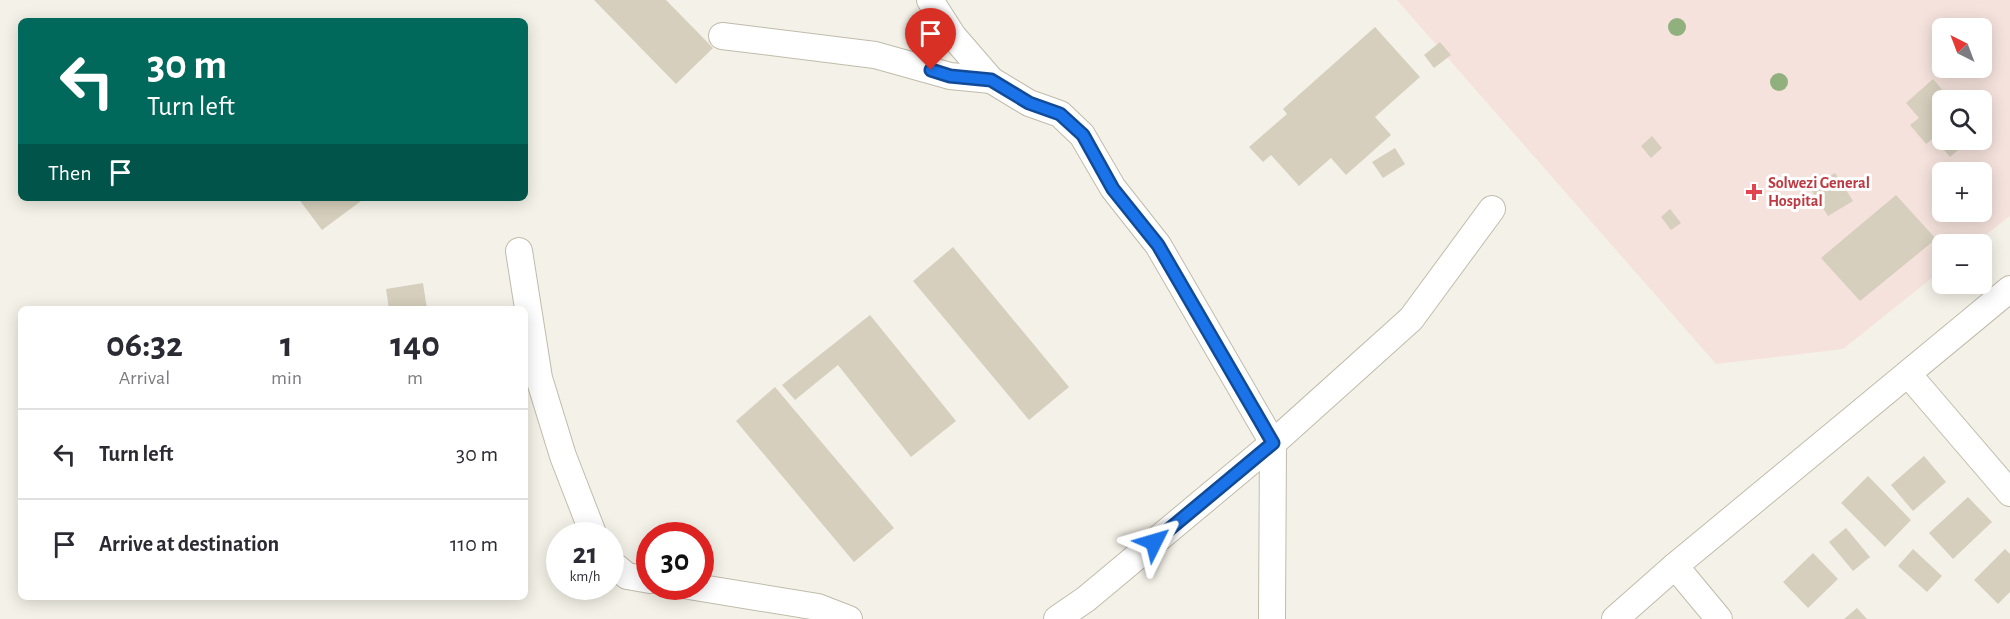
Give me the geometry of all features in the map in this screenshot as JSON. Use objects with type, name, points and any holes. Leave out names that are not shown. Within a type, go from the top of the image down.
[{"type":"street","points":[[930,0],[953,36],[991,80],[1029,103],[1060,114],[1083,135],[1113,189],[1158,245],[1273,443],[1272,619]]},
{"type":"street","points":[[722,36],[875,55],[950,76],[991,80]]},
{"type":"street","points":[[1056,619],[1086,598],[1273,443],[1410,319],[1492,209]]},
{"type":"street","points":[[519,251],[528,306]]},
{"type":"street","points":[[1615,619],[1675,566],[2010,289]]},
{"type":"street","points":[[528,308],[539,378],[563,456],[589,522]]},
{"type":"street","points":[[1908,374],[2010,493]]},
{"type":"street","points":[[1675,566],[1719,619]]},
{"type":"street","points":[[714,590],[818,607],[849,619]]},
{"type":"shaded area","name":"Solwezi General Hospital","points":[[1397,0],[2010,0],[2010,216],[1987,234],[1932,234],[1932,278],[1843,349],[1716,364]]},
{"type":"building","points":[[594,0],[666,0],[713,48],[676,84]]},
{"type":"building","points":[[1375,27],[1420,77],[1375,117],[1391,135],[1346,175],[1331,158],[1299,186],[1271,155],[1263,162],[1249,147],[1287,114],[1283,109]]},
{"type":"building","points":[[1440,42],[1451,55],[1434,68],[1424,55]]},
{"type":"building","points":[[1933,79],[1942,90],[1932,90],[1932,140],[1926,144],[1910,125],[1919,118],[1906,103]]},
{"type":"building","points":[[1652,136],[1662,148],[1651,158],[1641,146]]},
{"type":"building","points":[[1395,148],[1405,164],[1383,178],[1372,162]]},
{"type":"building","points":[[1944,150],[1958,150],[1950,157]]},
{"type":"building","points":[[1835,173],[1853,201],[1828,216],[1810,188]]},
{"type":"building","points":[[1896,195],[1932,235],[1932,242],[1860,301],[1821,258]]},
{"type":"building","points":[[300,201],[361,201],[322,230]]},
{"type":"building","points":[[1670,209],[1681,223],[1671,230],[1661,217]]},
{"type":"building","points":[[953,247],[1069,387],[1029,420],[913,281]]},
{"type":"building","points":[[423,283],[427,306],[389,306],[386,289]]},
{"type":"building","points":[[870,315],[956,421],[911,457],[838,365],[795,400],[782,385]]},
{"type":"building","points":[[775,387],[894,528],[854,562],[736,421]]},
{"type":"building","points":[[1924,456],[1946,482],[1913,511],[1891,485]]},
{"type":"building","points":[[1868,476],[1911,520],[1885,547],[1841,503]]},
{"type":"building","points":[[1968,497],[1992,522],[1953,559],[1929,533]]},
{"type":"building","points":[[1846,528],[1870,557],[1853,571],[1829,542]]},
{"type":"building","points":[[1913,549],[1942,576],[1927,592],[1898,566]]},
{"type":"building","points":[[2005,549],[2010,554],[2010,592],[1998,604],[1974,580]]},
{"type":"building","points":[[1813,553],[1838,579],[1808,608],[1783,582]]},
{"type":"building","points":[[1857,608],[1867,619],[1844,619]]},
{"type":"place","name":"Solwezi General Hospital","points":[[1754,192]]},
{"type":"route","points":[[931,70],[950,76],[991,80],[1029,103],[1060,114],[1083,135],[1113,189],[1158,245],[1273,443],[1154,542]]}]
